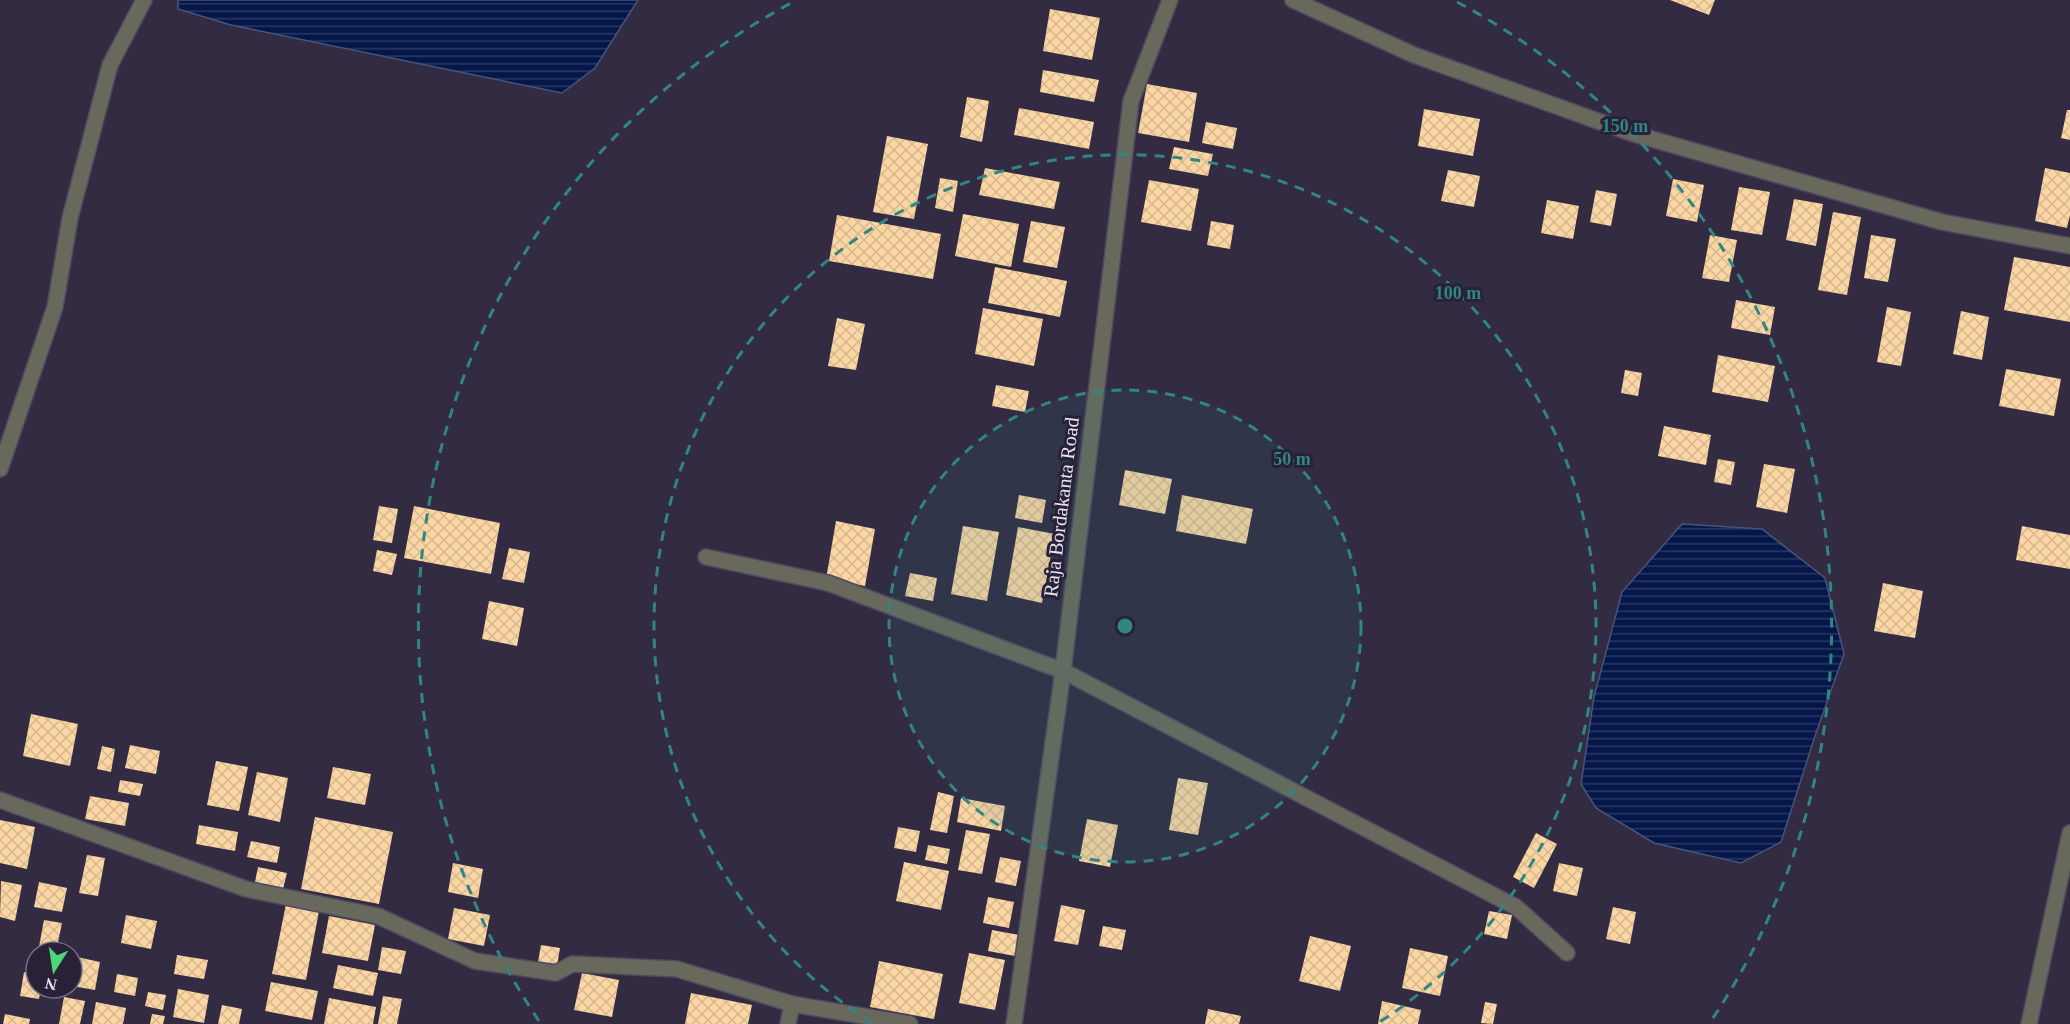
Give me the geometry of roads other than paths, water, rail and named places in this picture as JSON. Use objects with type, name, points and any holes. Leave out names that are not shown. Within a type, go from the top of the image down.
[{"type":"street","points":[[0,469],[55,307],[70,218],[110,64],[144,0]]},
{"type":"street","name":"Raja Bordakanta Road","points":[[1014,1024],[1063,671],[1131,101],[1170,0]]},
{"type":"street","points":[[1293,0],[1414,55],[1631,133],[1942,222],[2070,246]]},
{"type":"street","points":[[706,557],[828,583],[1063,671],[1516,907],[1567,953]]},
{"type":"street","points":[[0,800],[246,889],[378,916],[475,961],[556,973],[572,964],[677,969],[792,1004],[910,1024]]},
{"type":"street","points":[[2029,1024],[2070,833]]},
{"type":"street","points":[[788,1024],[792,1004]]},
{"type":"water","points":[[178,0],[638,0],[595,68],[562,93],[231,25],[178,9]]},
{"type":"water","points":[[1682,524],[1762,529],[1825,578],[1844,654],[1781,842],[1741,863],[1654,843],[1596,808],[1581,784],[1594,697],[1622,592]]}]
